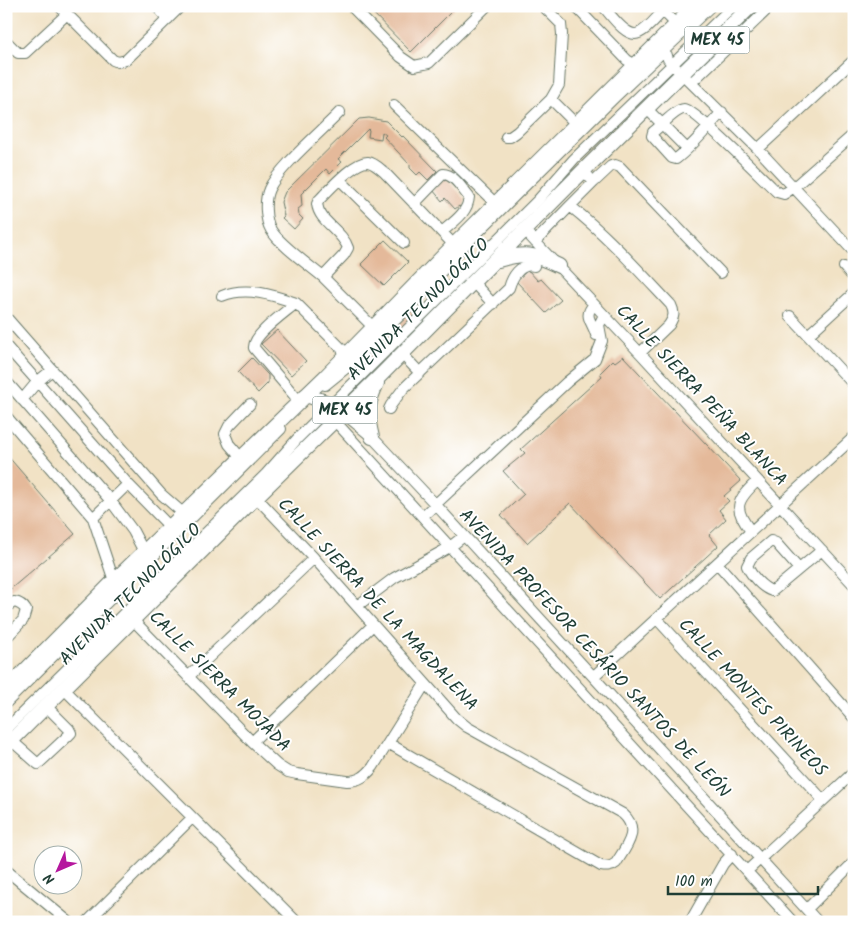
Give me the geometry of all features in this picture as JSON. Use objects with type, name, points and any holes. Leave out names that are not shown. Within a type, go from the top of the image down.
[{"type":"main road","name":"AVENIDA TECNOLÓGICO","points":[[6,690],[114,581],[306,398],[373,327],[576,124],[664,45],[677,25],[695,6]]},
{"type":"main road","name":"AVENIDA TECNOLÓGICO","points":[[8,739],[64,689],[256,497],[336,413],[380,376],[495,262],[583,171],[751,6]]},
{"type":"main road","points":[[495,262],[514,255],[526,255],[544,258],[559,266]]},
{"type":"main road","points":[[372,437],[368,421],[368,407],[380,376]]},
{"type":"main road","points":[[306,398],[336,413]]},
{"type":"street","points":[[156,6],[168,18]]},
{"type":"street","points":[[6,41],[13,49],[22,54],[28,50],[63,10],[113,60],[118,62],[126,60],[181,6]]},
{"type":"street","points":[[351,6],[401,57],[414,66],[430,63],[486,6]]},
{"type":"street","points":[[506,138],[517,132],[551,99],[558,85],[561,24],[543,6]]},
{"type":"street","points":[[575,6],[626,60],[651,73],[662,93]]},
{"type":"street","points":[[603,6],[626,31],[633,34],[641,32],[660,9],[677,25]]},
{"type":"street","points":[[711,6],[664,45],[668,58],[853,249]]},
{"type":"street","points":[[682,74],[733,6]]},
{"type":"street","points":[[46,706],[71,733],[38,764],[35,764],[8,739],[266,474],[298,438],[336,413],[538,200],[574,159],[656,80],[682,74],[771,6]]},
{"type":"street","points":[[758,149],[854,60]]},
{"type":"street","points":[[6,703],[306,398],[357,358],[423,293],[460,250],[640,67]]},
{"type":"street","points":[[551,99],[576,124]]},
{"type":"street","points":[[394,105],[496,204]]},
{"type":"street","points":[[647,109],[687,149]]},
{"type":"street","points":[[722,112],[708,126],[687,149],[676,159],[672,158],[652,136],[653,132],[678,112],[684,109],[690,110],[708,126],[777,192],[784,194],[854,134]]},
{"type":"street","points":[[340,112],[286,167],[269,190],[266,213],[272,231],[281,242],[323,277],[373,327]]},
{"type":"street","points":[[323,277],[344,255],[348,248],[342,237],[320,214],[317,204],[340,180],[357,166],[368,162],[385,173],[454,245]]},
{"type":"street","points":[[535,242],[594,182],[615,164],[721,273]]},
{"type":"street","points":[[583,171],[594,182]]},
{"type":"street","points":[[414,204],[443,174],[449,174],[469,197],[465,211],[442,232]]},
{"type":"street","points":[[340,180],[404,244]]},
{"type":"street","points":[[570,206],[587,219],[617,248],[671,305],[674,311],[673,320],[640,353]]},
{"type":"street","name":"CALLE SIERRA PEÑA BLANCA","points":[[524,230],[854,585]]},
{"type":"street","points":[[389,409],[403,389],[509,288],[511,279],[521,268],[528,265],[534,266]]},
{"type":"street","points":[[844,267],[854,278]]},
{"type":"street","points":[[473,282],[493,304]]},
{"type":"street","points":[[222,296],[230,293],[258,292],[296,303],[347,354]]},
{"type":"street","points":[[808,335],[854,292]]},
{"type":"street","points":[[296,303],[261,334],[253,345],[257,354],[306,398]]},
{"type":"street","points":[[584,368],[596,342],[595,329],[588,314],[594,305]]},
{"type":"street","points":[[423,516],[567,382],[595,359],[601,347],[602,335],[599,324],[604,315]]},
{"type":"street","points":[[790,316],[854,385]]},
{"type":"street","points":[[6,317],[161,494],[184,514]]},
{"type":"street","points":[[6,346],[128,484],[170,527]]},
{"type":"street","points":[[402,354],[420,374]]},
{"type":"street","points":[[22,400],[37,382],[52,370]]},
{"type":"street","points":[[6,381],[110,500],[133,531],[144,552]]},
{"type":"street","points":[[241,458],[229,444],[225,434],[229,426],[250,404]]},
{"type":"street","name":"AVENIDA PROFESOR CESÁRIO SANTOS DE LEÓN","points":[[336,413],[372,437],[594,676],[818,922]]},
{"type":"street","name":"AVENIDA PROFESOR CESÁRIO SANTOS DE LEÓN","points":[[336,413],[450,547],[793,922]]},
{"type":"street","points":[[6,416],[93,518],[114,581]]},
{"type":"street","points":[[594,676],[854,438]]},
{"type":"street","points":[[751,531],[740,516],[738,506],[743,494],[757,481]]},
{"type":"street","points":[[93,518],[128,484]]},
{"type":"street","name":"CALLE SIERRA DE LA MAGDALENA","points":[[256,497],[314,558],[447,710],[467,727],[623,814],[631,824],[632,834],[616,863],[613,866],[601,866],[388,743]]},
{"type":"street","points":[[357,606],[394,578],[450,547],[464,536]]},
{"type":"street","points":[[799,569],[776,543],[771,541],[752,558],[747,566],[764,588],[772,591],[799,569],[822,550]]},
{"type":"street","points":[[188,677],[314,558]]},
{"type":"street","points":[[717,563],[854,718]]},
{"type":"street","points":[[6,607],[14,602],[18,602],[26,610],[23,620],[6,638]]},
{"type":"street","name":"CALLE MONTES PIRINEOS","points":[[656,619],[823,800]]},
{"type":"street","name":"CALLE SIERRA MOJADA","points":[[133,620],[252,742],[277,765],[288,772],[354,781],[368,774],[388,743]]},
{"type":"street","points":[[252,742],[373,625]]},
{"type":"street","points":[[388,743],[425,684]]},
{"type":"street","points":[[64,689],[297,922]]},
{"type":"street","points":[[747,871],[854,772]]},
{"type":"street","points":[[87,922],[192,818]]},
{"type":"street","points":[[690,922],[722,864],[732,854]]},
{"type":"street","points":[[807,909],[854,862]]},
{"type":"street","points":[[6,870],[69,922]]},
{"type":"building","points":[[366,6],[457,6],[411,52]]},
{"type":"building","points":[[369,118],[386,121],[437,171],[428,180],[420,172],[417,175],[384,137],[386,135],[382,132],[381,139],[368,137],[368,129],[338,159],[342,162],[330,174],[326,169],[301,194],[302,206],[298,209],[299,215],[303,219],[294,229],[282,218],[284,216],[281,202],[285,192],[359,119]]},
{"type":"building","points":[[445,177],[466,200],[463,209],[459,206],[455,209],[445,198],[442,201],[433,190]]},
{"type":"building","points":[[385,240],[408,262],[384,286],[361,264]]},
{"type":"building","points":[[528,270],[538,281],[541,279],[561,300],[546,313],[516,281]]},
{"type":"building","points":[[411,311],[416,316],[362,369],[357,364]]},
{"type":"building","points":[[277,330],[306,361],[291,375],[261,344]]},
{"type":"building","points":[[623,356],[741,481],[724,496],[729,501],[719,510],[726,519],[709,535],[718,546],[660,599],[570,503],[527,543],[501,515],[524,494],[503,471],[525,453],[521,449],[602,376],[600,373],[613,360],[615,362]]},
{"type":"building","points":[[252,358],[268,375],[268,383],[258,393],[238,372]]},
{"type":"building","points":[[6,454],[75,534],[6,593]]}]
